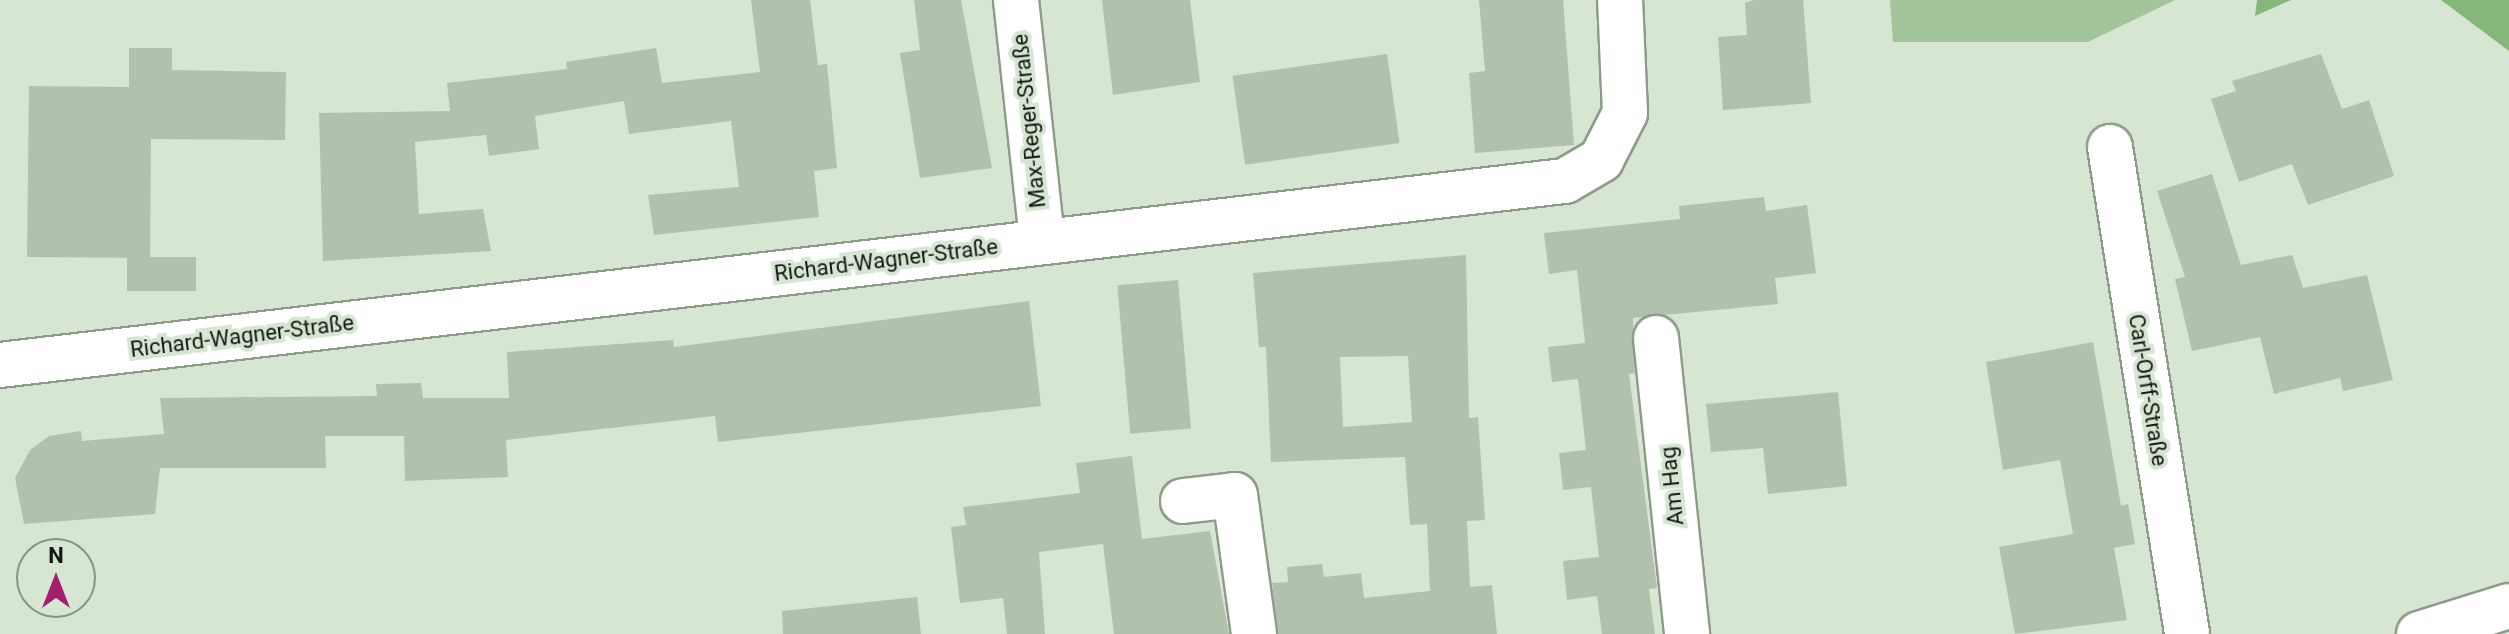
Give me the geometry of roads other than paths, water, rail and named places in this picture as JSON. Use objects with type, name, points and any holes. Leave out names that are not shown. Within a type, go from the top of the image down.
[{"type":"street","name":"Max-Reger-Straße","points":[[1016,0],[1042,241]]},
{"type":"street","name":"Richard-Wagner-Straße","points":[[0,365],[1565,181],[1601,160],[1625,113],[1620,0]]},
{"type":"street","name":"Carl-Orff-Straße","points":[[2110,147],[2187,634]]},
{"type":"street","name":"Am Hag","points":[[1656,338],[1687,634]]},
{"type":"street","points":[[1183,501],[1235,495],[1254,634]]},
{"type":"street","points":[[2419,634],[2509,606]]}]
